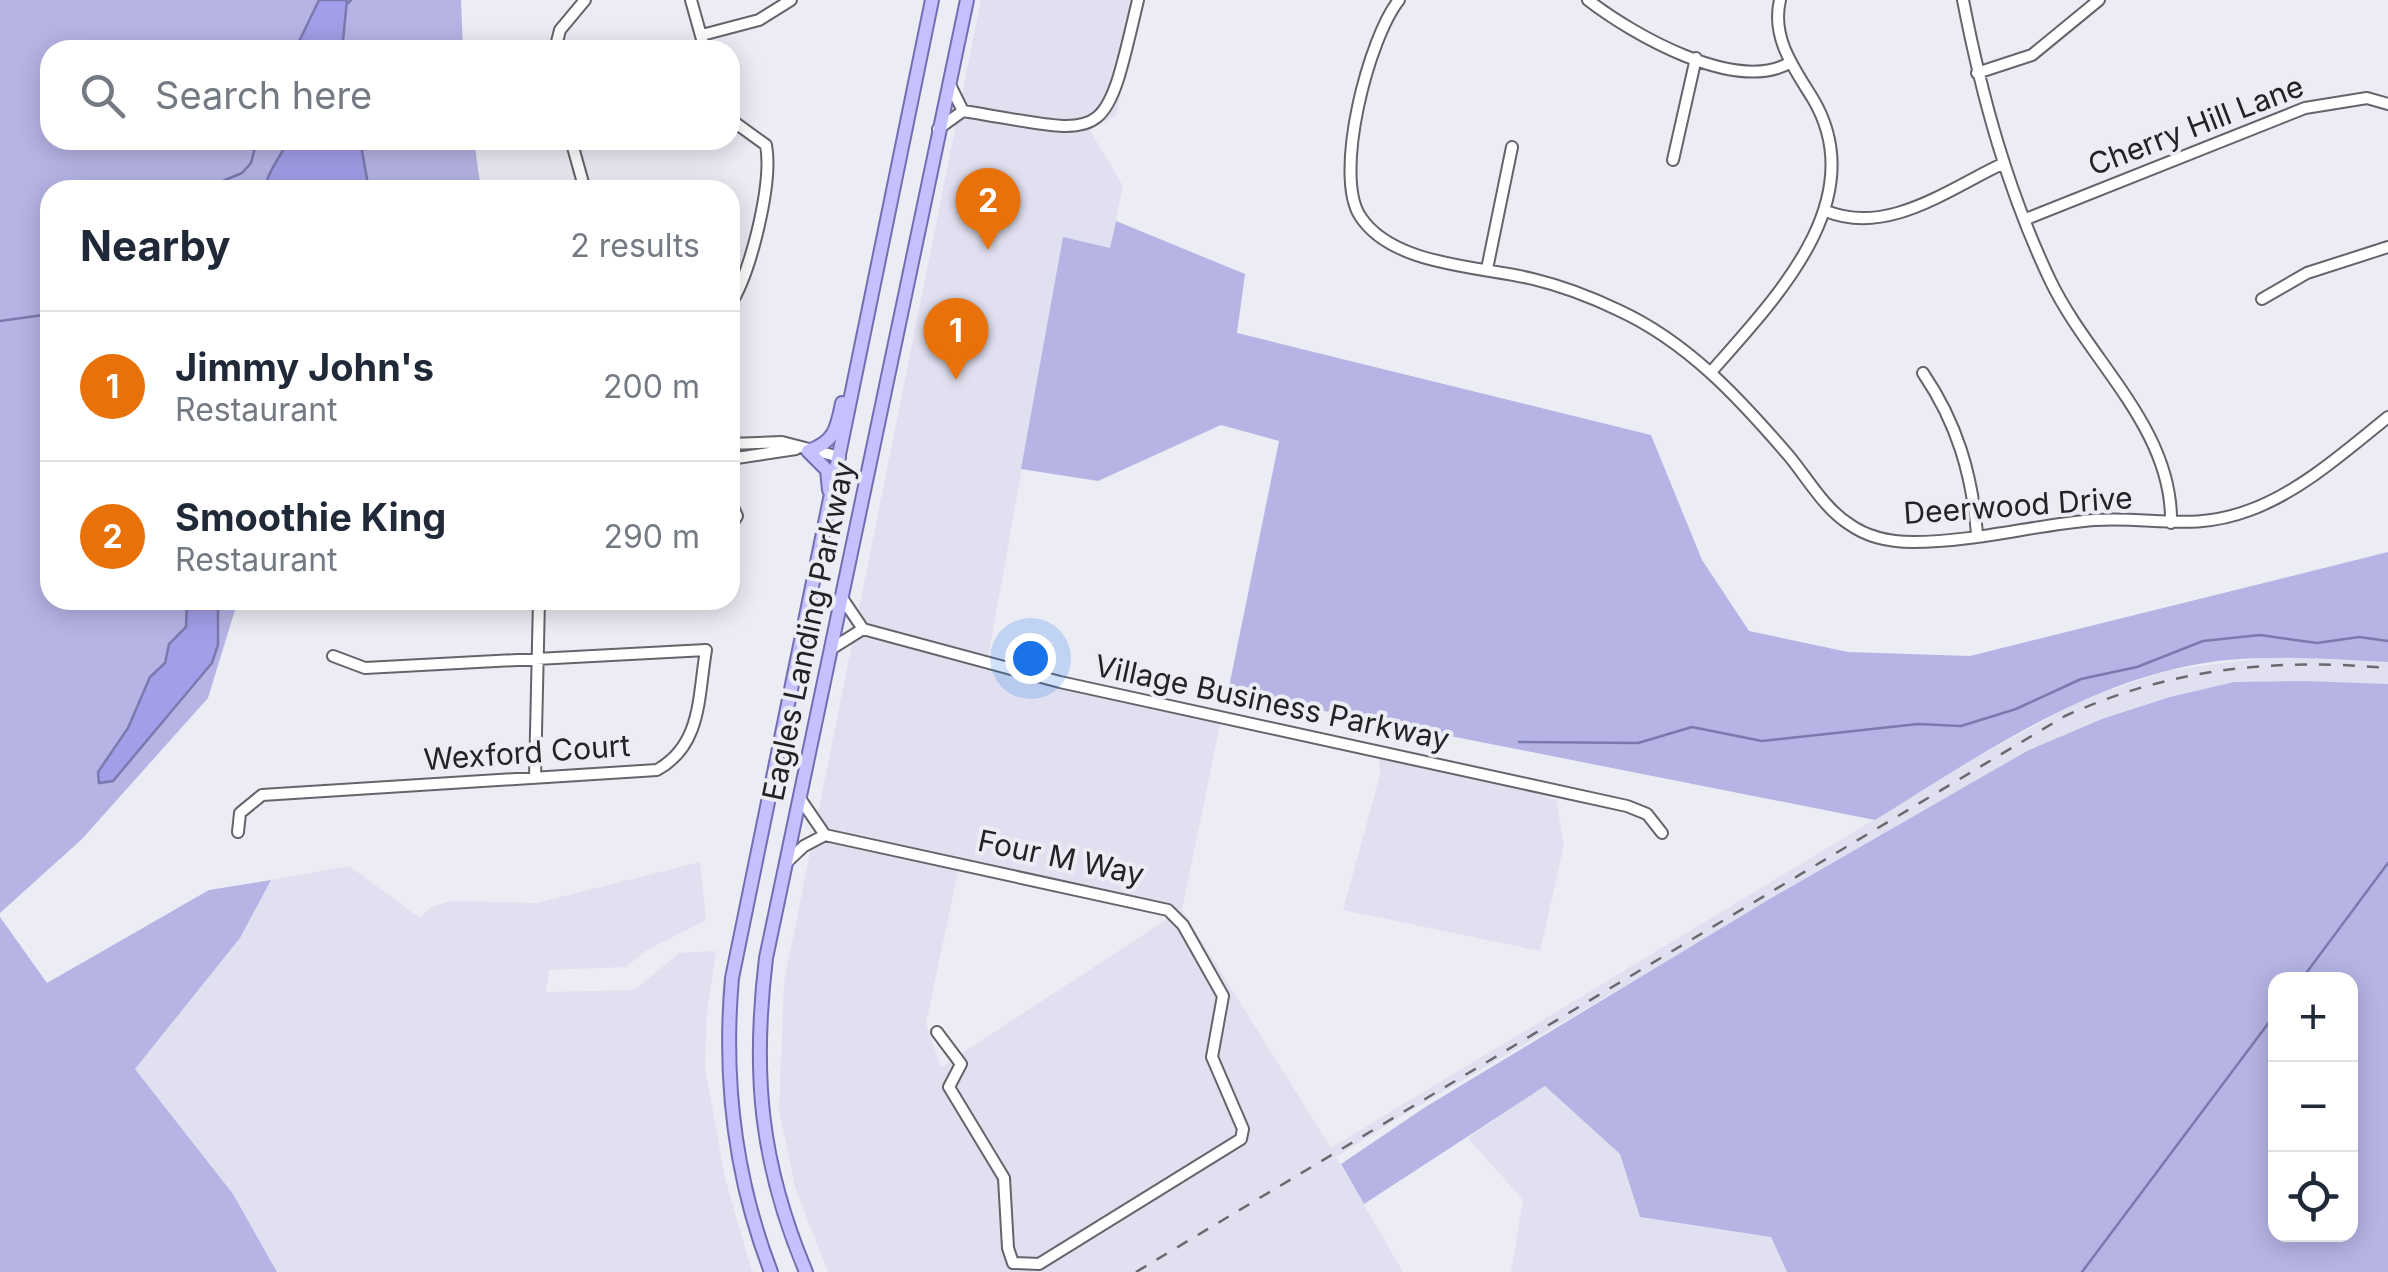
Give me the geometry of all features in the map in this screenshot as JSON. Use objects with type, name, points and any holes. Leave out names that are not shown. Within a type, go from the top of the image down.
[{"type":"main road","name":"Eagles Landing Parkway","points":[[771,1272],[738,1163],[728,1032],[734,968],[932,0]]},
{"type":"main road","name":"Eagles Landing Parkway","points":[[806,1272],[768,1164],[758,1098],[757,1032],[799,797],[967,0]]},
{"type":"main road","points":[[799,449],[829,442],[836,434],[854,343],[872,295]]},
{"type":"main road","points":[[799,449],[827,470],[829,509]]},
{"type":"street","points":[[558,40],[560,30],[585,0]]},
{"type":"street","points":[[691,0],[703,40]]},
{"type":"street","points":[[702,36],[759,20],[791,0]]},
{"type":"street","points":[[938,129],[963,111],[1059,129],[1089,124],[1110,105],[1118,88],[1138,0]]},
{"type":"street","name":"Deerwood Drive","points":[[1400,0],[1382,27],[1372,54],[1351,152],[1350,196],[1359,215],[1384,240],[1409,252],[1538,280],[1610,306],[1658,332],[1744,403],[1848,524],[1895,541],[2094,520],[2200,525],[2254,510],[2281,495],[2388,417]]},
{"type":"street","points":[[1588,0],[1662,46],[1696,58],[1757,74],[1776,72],[1791,62]]},
{"type":"street","points":[[1711,372],[1777,291],[1826,211],[1834,176],[1828,129],[1778,34],[1780,0]]},
{"type":"street","points":[[1963,0],[1977,73],[2002,164],[2050,280],[2082,338],[2157,448],[2168,478],[2171,523]]},
{"type":"street","points":[[1977,73],[2032,55],[2099,0]]},
{"type":"street","points":[[1673,160],[1696,58]]},
{"type":"street","points":[[949,83],[963,111]]},
{"type":"street","name":"Cherry Hill Lane","points":[[2026,219],[2305,108],[2366,98],[2388,104]]},
{"type":"street","points":[[740,126],[766,145],[770,164],[750,255],[740,280]]},
{"type":"street","points":[[1486,269],[1512,148]]},
{"type":"street","points":[[574,150],[582,180]]},
{"type":"street","points":[[1826,211],[1846,220],[1884,220],[2002,164]]},
{"type":"street","points":[[2262,299],[2307,273],[2388,247]]},
{"type":"street","points":[[1924,373],[1942,401],[1968,468],[1976,534]]},
{"type":"street","points":[[740,443],[760,449],[799,449],[840,457]]},
{"type":"street","points":[[740,458],[799,449]]},
{"type":"street","points":[[841,595],[852,620],[863,629]]},
{"type":"street","points":[[535,777],[539,610]]},
{"type":"street","points":[[829,651],[850,633],[863,629]]},
{"type":"street","name":"Village Business Parkway","points":[[863,629],[1060,682],[1627,806],[1646,814],[1662,834]]},
{"type":"street","name":"Wexford Court","points":[[238,832],[240,813],[262,796],[657,770],[678,759],[690,743],[706,650],[538,660]]},
{"type":"street","points":[[333,656],[365,668],[538,660]]},
{"type":"street","points":[[786,864],[804,846],[825,836],[799,797]]},
{"type":"street","name":"Four M Way","points":[[825,836],[1168,910],[1183,925],[1223,996],[1212,1058],[1242,1125],[1241,1139],[1039,1264],[1021,1267],[1013,1263],[1008,1248],[1004,1178],[949,1087],[961,1064],[937,1032]]},
{"type":"shaded area","points":[[0,0],[461,0],[463,40],[40,40],[40,150],[475,150],[480,180],[40,180],[40,610],[235,610],[208,698],[82,839],[0,913]]},
{"type":"shaded area","points":[[319,0],[347,0],[343,40],[300,40]]},
{"type":"shaded area","points":[[981,0],[1140,0],[1116,116],[1089,129],[1123,186],[1110,248],[1063,238],[987,664],[1223,710],[1182,910],[1331,1148],[1981,755],[2086,698],[2170,670],[2279,656],[2388,662],[2388,684],[2234,682],[2103,719],[2027,751],[1400,1117],[1336,1157],[1403,1272],[828,1272],[796,1190],[779,1110],[784,982]],"holes":[[[960,862],[1181,910],[941,1067],[926,1023]]]},
{"type":"shaded area","points":[[283,150],[362,150],[367,180],[268,180]]},
{"type":"shaded area","points":[[1116,221],[1245,274],[1237,333],[1651,435],[1702,560],[1749,631],[1848,652],[1970,656],[2388,552],[2388,662],[2227,660],[2132,681],[2000,743],[1875,820],[1228,692],[1279,441],[1221,425],[1098,481],[1021,469],[1063,237],[1110,248]]},
{"type":"shaded area","points":[[187,610],[218,610],[218,645],[212,663],[113,781],[99,783],[98,772],[128,728],[150,677],[165,663],[169,644],[186,627]]},
{"type":"shaded area","points":[[2234,682],[2388,684],[2388,1272],[1787,1272],[1771,1237],[1640,1217],[1620,1154],[1545,1086],[1364,1204],[1341,1164],[1427,1106],[1768,900],[2027,751],[2102,719]]},
{"type":"shaded area","points":[[1379,747],[1556,800],[1564,845],[1540,951],[1343,910],[1380,775]]},
{"type":"shaded area","points":[[700,862],[706,920],[647,950],[626,967],[549,970],[546,992],[635,990],[679,953],[716,951],[707,1012],[705,1067],[725,1178],[752,1272],[277,1272],[233,1194],[135,1069],[240,938],[271,880],[349,866],[420,918],[431,907],[452,901],[537,903]]},
{"type":"shaded area","points":[[271,880],[240,938],[135,1069],[233,1194],[277,1272],[0,1272],[0,917],[47,983],[209,890]]},
{"type":"shaded area","points":[[1545,1086],[1621,1154],[1640,1217],[1771,1237],[1787,1272],[1511,1272],[1523,1200],[1468,1138]]},
{"type":"waterway","points":[[348,3],[351,0]]},
{"type":"waterway","points":[[225,180],[242,173],[251,163],[254,150]]},
{"type":"waterway","points":[[0,321],[40,315]]},
{"type":"waterway","points":[[1519,742],[1638,743],[1692,727],[1762,741],[1918,724],[1961,726],[2016,709],[2081,679],[2137,667],[2203,641],[2260,635],[2317,643],[2359,637],[2388,641]]},
{"type":"waterway","points":[[2307,972],[2388,863]]},
{"type":"waterway","points":[[2082,1272],[2268,1024]]},
{"type":"railway","points":[[1136,1272],[2065,716],[2144,687],[2223,670],[2304,665],[2388,668]]},
{"type":"place","name":"Smoothie King","points":[[988,250]]},
{"type":"place","name":"Jimmy John's","points":[[956,380]]}]
